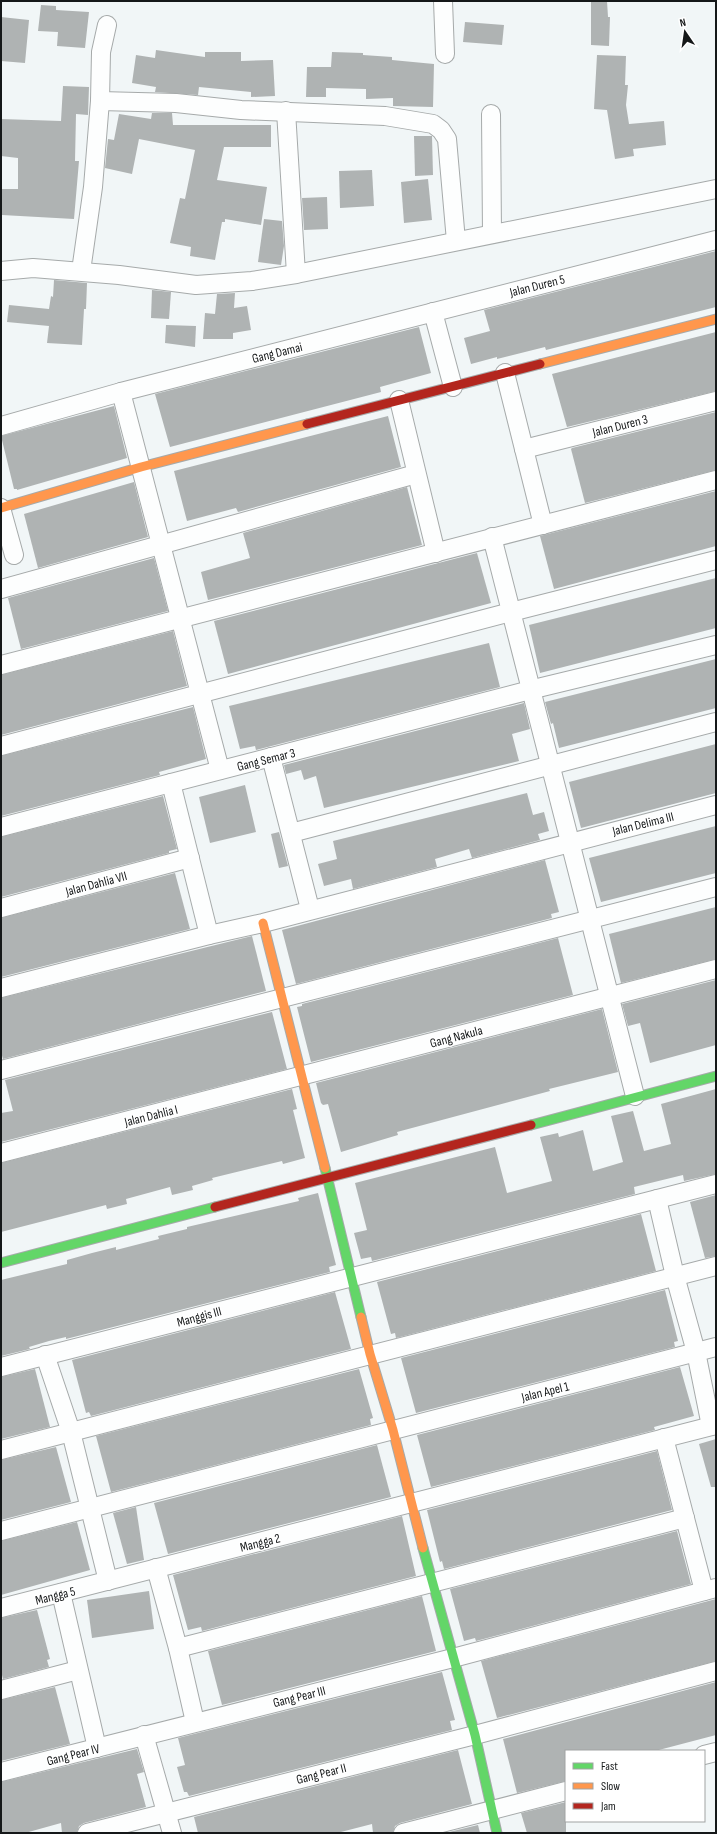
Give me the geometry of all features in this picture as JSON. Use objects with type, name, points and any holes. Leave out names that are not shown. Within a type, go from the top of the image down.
[{"type":"street","points":[[443,1],[445,54]]},
{"type":"street","points":[[81,272],[93,188],[100,101],[101,52],[107,25]]},
{"type":"street","points":[[100,101],[176,103],[241,110],[385,116],[433,124],[441,130],[447,139],[456,241]]},
{"type":"street","points":[[286,111],[296,274]]},
{"type":"street","points":[[491,114],[492,234]]},
{"type":"street","points":[[1,271],[33,268],[196,285],[252,281],[296,274],[716,189]]},
{"type":"street","name":"Jalan Duren 5","points":[[433,312],[716,240]]},
{"type":"street","points":[[433,312],[453,386]]},
{"type":"street","name":"Gang Damai","points":[[1,426],[121,392],[433,312]]},
{"type":"street","points":[[14,555],[1,508],[141,467],[716,319]]},
{"type":"street","points":[[505,373],[543,525]]},
{"type":"street","points":[[121,392],[220,770]]},
{"type":"street","points":[[399,400],[436,553]]},
{"type":"street","name":"Jalan Duren 3","points":[[524,449],[716,401]]},
{"type":"street","points":[[1,589],[416,474]]},
{"type":"street","points":[[1,665],[716,480]]},
{"type":"street","points":[[492,537],[635,1096]]},
{"type":"street","points":[[1,746],[511,612],[716,560]]},
{"type":"street","name":"Gang Semar 3","points":[[1,827],[531,690],[716,645]]},
{"type":"street","points":[[291,834],[716,722]]},
{"type":"street","points":[[271,757],[310,909]]},
{"type":"street","points":[[171,783],[209,935]]},
{"type":"street","name":"Jalan Delima III","points":[[1,988],[209,935],[263,923],[310,909],[716,805]]},
{"type":"street","name":"Jalan Dahlia VII","points":[[1,908],[190,858]]},
{"type":"street","points":[[1,1070],[716,887]]},
{"type":"street","points":[[263,923],[352,1276],[370,1354],[393,1430],[432,1582],[475,1735],[490,1810],[497,1833]]},
{"type":"street","name":"Gang Nakula","points":[[301,1077],[610,995],[716,969]]},
{"type":"street","points":[[1,1262],[716,1076]]},
{"type":"street","name":"Jalan Dahlia I","points":[[1,1153],[301,1077]]},
{"type":"street","name":"Manggis III","points":[[1,1367],[716,1184]]},
{"type":"street","points":[[657,1199],[675,1276],[714,1425]]},
{"type":"street","points":[[1,1450],[716,1266]]},
{"type":"street","name":"Jalan Apel 1","points":[[1,1531],[716,1347]]},
{"type":"street","points":[[45,1356],[71,1432],[108,1581]]},
{"type":"street","name":"Mangga 2","points":[[108,1581],[714,1425]]},
{"type":"street","points":[[664,1438],[685,1518],[710,1590]]},
{"type":"street","points":[[178,1648],[685,1518]]},
{"type":"street","points":[[156,1568],[178,1648],[195,1722]]},
{"type":"street","name":"Mangga 5","points":[[1,1608],[108,1581]]},
{"type":"street","name":"Gang Pear III","points":[[144,1735],[453,1658],[710,1590]]},
{"type":"street","points":[[61,1593],[97,1748]]},
{"type":"street","points":[[1,1690],[78,1670]]},
{"type":"street","name":"Gang Pear II","points":[[87,1833],[475,1735],[716,1671]]},
{"type":"street","points":[[144,1735],[172,1833]]},
{"type":"street","name":"Gang Pear IV","points":[[1,1772],[144,1735]]},
{"type":"street","points":[[705,1755],[716,1752]]},
{"type":"street","points":[[403,1833],[565,1791]]},
{"type":"building","points":[[591,1],[607,1],[608,17],[610,17],[609,46],[591,45]]},
{"type":"building","points":[[41,5],[56,6],[56,10],[89,12],[85,48],[57,46],[58,32],[38,31]]},
{"type":"building","points":[[1,17],[29,20],[25,63],[1,61]]},
{"type":"building","points":[[465,22],[504,25],[502,45],[463,42]]},
{"type":"building","points":[[156,50],[205,57],[205,52],[241,52],[241,61],[273,60],[275,96],[251,97],[251,92],[199,87],[198,95],[155,92],[156,87],[132,83],[136,55],[155,58]]},
{"type":"building","points":[[332,52],[363,53],[363,55],[392,57],[392,60],[434,64],[433,107],[393,106],[393,98],[366,99],[366,89],[326,88],[326,97],[306,97],[307,67],[331,67]]},
{"type":"building","points":[[597,55],[626,56],[625,85],[628,85],[626,105],[629,124],[664,121],[666,145],[633,149],[634,156],[615,159],[607,110],[594,109]]},
{"type":"building","points":[[63,86],[89,87],[88,115],[76,114],[75,161],[79,161],[74,219],[2,215],[2,189],[18,189],[18,158],[1,156],[1,119],[61,121]]},
{"type":"building","points":[[152,113],[172,113],[173,125],[271,125],[271,147],[224,147],[217,180],[267,187],[261,225],[225,219],[225,222],[222,222],[215,260],[190,256],[191,247],[170,243],[180,198],[185,199],[195,150],[139,139],[132,174],[105,168],[108,139],[114,140],[119,114],[151,119]]},
{"type":"building","points":[[414,136],[432,136],[433,175],[415,176]]},
{"type":"building","points":[[372,170],[374,206],[340,208],[339,171]]},
{"type":"building","points":[[428,179],[432,220],[404,223],[401,182]]},
{"type":"building","points":[[327,197],[328,229],[304,230],[302,198]]},
{"type":"building","points":[[264,219],[282,221],[284,246],[281,265],[258,262]]},
{"type":"building","points":[[716,251],[716,307],[546,350],[545,347],[471,364],[464,338],[490,331],[484,310]]},
{"type":"building","points":[[54,280],[87,283],[82,345],[47,343],[49,326],[7,322],[9,305],[49,309],[51,296],[53,297]]},
{"type":"building","points":[[152,290],[171,292],[169,319],[151,318]]},
{"type":"building","points":[[235,293],[234,308],[247,306],[251,330],[233,333],[233,339],[203,339],[205,313],[215,314],[217,294]]},
{"type":"building","points":[[166,325],[196,326],[195,347],[165,343]]},
{"type":"building","points":[[419,327],[431,373],[380,387],[381,392],[170,447],[155,394]]},
{"type":"building","points":[[716,332],[716,391],[567,427],[552,374]]},
{"type":"building","points":[[114,406],[127,458],[17,490],[14,489],[1,436]]},
{"type":"building","points":[[716,412],[716,470],[585,503],[571,449],[572,448]]},
{"type":"building","points":[[388,416],[401,467],[238,512],[236,508],[187,521],[174,471]]},
{"type":"building","points":[[134,482],[148,537],[38,568],[24,514]]},
{"type":"building","points":[[407,487],[422,545],[208,600],[201,572],[250,558],[243,533]]},
{"type":"building","points":[[716,491],[716,546],[554,589],[540,536]]},
{"type":"building","points":[[477,553],[491,603],[228,674],[214,621]]},
{"type":"building","points":[[154,558],[168,611],[21,649],[8,598]]},
{"type":"building","points":[[716,578],[716,628],[540,673],[529,625]]},
{"type":"building","points":[[173,631],[187,686],[1,735],[1,675]]},
{"type":"building","points":[[489,643],[500,687],[256,750],[255,746],[240,749],[229,706]]},
{"type":"building","points":[[716,659],[716,708],[559,748],[553,723],[551,724],[545,702]]},
{"type":"building","points":[[524,703],[530,729],[512,734],[519,761],[324,808],[316,776],[304,780],[301,770],[286,774],[284,765]]},
{"type":"building","points":[[193,707],[206,759],[159,772],[160,775],[1,816],[1,756]]},
{"type":"building","points":[[716,744],[716,793],[581,828],[569,782]]},
{"type":"building","points":[[245,785],[256,832],[210,843],[199,797]]},
{"type":"building","points":[[527,793],[533,815],[544,812],[549,831],[538,834],[540,840],[472,858],[469,849],[435,859],[437,867],[353,889],[351,879],[324,886],[318,864],[337,859],[333,841]]},
{"type":"building","points":[[163,796],[177,849],[169,851],[169,853],[1,897],[1,837]]},
{"type":"building","points":[[716,826],[716,873],[601,902],[589,858]]},
{"type":"building","points":[[279,832],[288,866],[279,868],[271,834]]},
{"type":"building","points":[[545,860],[559,912],[551,914],[552,918],[296,984],[282,930]]},
{"type":"building","points":[[175,873],[190,929],[1,977],[1,918]]},
{"type":"building","points":[[716,907],[716,959],[621,983],[609,934]]},
{"type":"building","points":[[252,936],[266,991],[3,1059],[1,1052],[1,998]]},
{"type":"building","points":[[558,938],[573,995],[311,1062],[297,1007],[302,1006],[302,1004]]},
{"type":"building","points":[[716,980],[716,1045],[650,1063],[640,1023],[628,1026],[622,1004]]},
{"type":"building","points":[[602,1009],[618,1072],[549,1089],[550,1091],[397,1132],[398,1135],[341,1152],[328,1104],[323,1105],[321,1103],[316,1083]]},
{"type":"building","points":[[272,1012],[287,1069],[1,1142],[1,1113],[13,1111],[5,1080]]},
{"type":"building","points":[[292,1089],[297,1109],[293,1110],[305,1158],[283,1164],[282,1161],[212,1178],[213,1180],[192,1186],[193,1190],[172,1195],[170,1187],[126,1199],[127,1204],[107,1209],[106,1205],[1,1232],[1,1163]]},
{"type":"building","points":[[716,1089],[716,1174],[684,1181],[683,1175],[634,1187],[635,1194],[372,1261],[371,1257],[361,1259],[354,1233],[367,1230],[355,1183],[495,1147],[507,1193],[552,1181],[540,1137],[558,1133],[559,1137],[583,1130],[593,1171],[623,1162],[611,1116],[633,1111],[644,1151],[671,1144],[661,1104]]},
{"type":"building","points":[[318,1193],[336,1265],[329,1267],[330,1272],[66,1339],[66,1337],[49,1341],[29,1347],[30,1349],[1,1356],[1,1280],[67,1264],[67,1260],[92,1253],[116,1247],[116,1250],[159,1239],[158,1236],[187,1229],[187,1227],[299,1201],[298,1198]]},
{"type":"building","points":[[716,1195],[716,1256],[705,1258],[690,1202]]},
{"type":"building","points":[[641,1214],[656,1271],[396,1338],[395,1333],[391,1334],[377,1282]]},
{"type":"building","points":[[665,1290],[678,1341],[674,1342],[675,1347],[416,1413],[401,1358]]},
{"type":"building","points":[[335,1292],[351,1349],[91,1416],[89,1412],[86,1413],[72,1360]]},
{"type":"building","points":[[680,1367],[694,1416],[654,1427],[655,1430],[431,1487],[417,1435]]},
{"type":"building","points":[[35,1369],[50,1427],[1,1439],[1,1377]]},
{"type":"building","points":[[359,1369],[373,1418],[370,1419],[371,1425],[111,1492],[96,1436]]},
{"type":"building","points":[[716,1439],[716,1487],[711,1487],[699,1444]]},
{"type":"building","points":[[377,1445],[391,1497],[168,1554],[154,1503]]},
{"type":"building","points":[[56,1447],[71,1502],[1,1520],[1,1460]]},
{"type":"building","points":[[657,1451],[672,1510],[444,1569],[442,1561],[440,1562],[427,1510]]},
{"type":"building","points":[[136,1507],[144,1560],[127,1564],[113,1513]]},
{"type":"building","points":[[402,1516],[416,1576],[202,1631],[201,1627],[188,1630],[173,1575]]},
{"type":"building","points":[[77,1522],[90,1570],[1,1595],[1,1541]]},
{"type":"building","points":[[677,1531],[691,1584],[476,1641],[475,1638],[464,1641],[450,1589]]},
{"type":"building","points":[[149,1591],[154,1629],[92,1638],[87,1600]]},
{"type":"building","points":[[422,1596],[436,1651],[222,1705],[208,1651]]},
{"type":"building","points":[[716,1599],[716,1661],[497,1718],[481,1661]]},
{"type":"building","points":[[37,1610],[50,1659],[47,1660],[49,1667],[3,1679],[1,1671],[1,1618]]},
{"type":"building","points":[[442,1672],[455,1720],[450,1721],[452,1730],[189,1796],[187,1792],[184,1792],[177,1767],[185,1765],[178,1738]]},
{"type":"building","points":[[716,1682],[716,1735],[659,1750],[565,1750],[565,1781],[517,1793],[503,1739]]},
{"type":"building","points":[[55,1687],[70,1744],[1,1761],[1,1700]]},
{"type":"building","points":[[137,1749],[144,1772],[137,1774],[146,1807],[84,1823],[79,1826],[77,1833],[62,1833],[61,1823],[25,1833],[1,1833],[1,1782]]},
{"type":"building","points":[[458,1750],[472,1804],[400,1823],[395,1826],[393,1833],[373,1833],[372,1824],[337,1833],[198,1833],[194,1817]]},
{"type":"building","points":[[565,1802],[566,1833],[527,1833],[521,1813]]},
{"type":"building","points":[[478,1825],[480,1833],[445,1833]]},
{"type":"traffic: fast","points":[[531,1125],[716,1076]]},
{"type":"traffic: fast","points":[[325,1168],[361,1317]]},
{"type":"traffic: fast","points":[[1,1263],[215,1207]]},
{"type":"traffic: fast","points":[[423,1548],[475,1735],[497,1833]]},
{"type":"traffic: slow","points":[[540,364],[716,319]]},
{"type":"traffic: slow","points":[[1,508],[141,467],[307,424]]},
{"type":"traffic: slow","points":[[263,923],[325,1168]]},
{"type":"traffic: slow","points":[[361,1317],[370,1354],[393,1430],[423,1548]]},
{"type":"traffic: jam","points":[[307,424],[540,364]]},
{"type":"traffic: jam","points":[[215,1207],[531,1125]]}]
